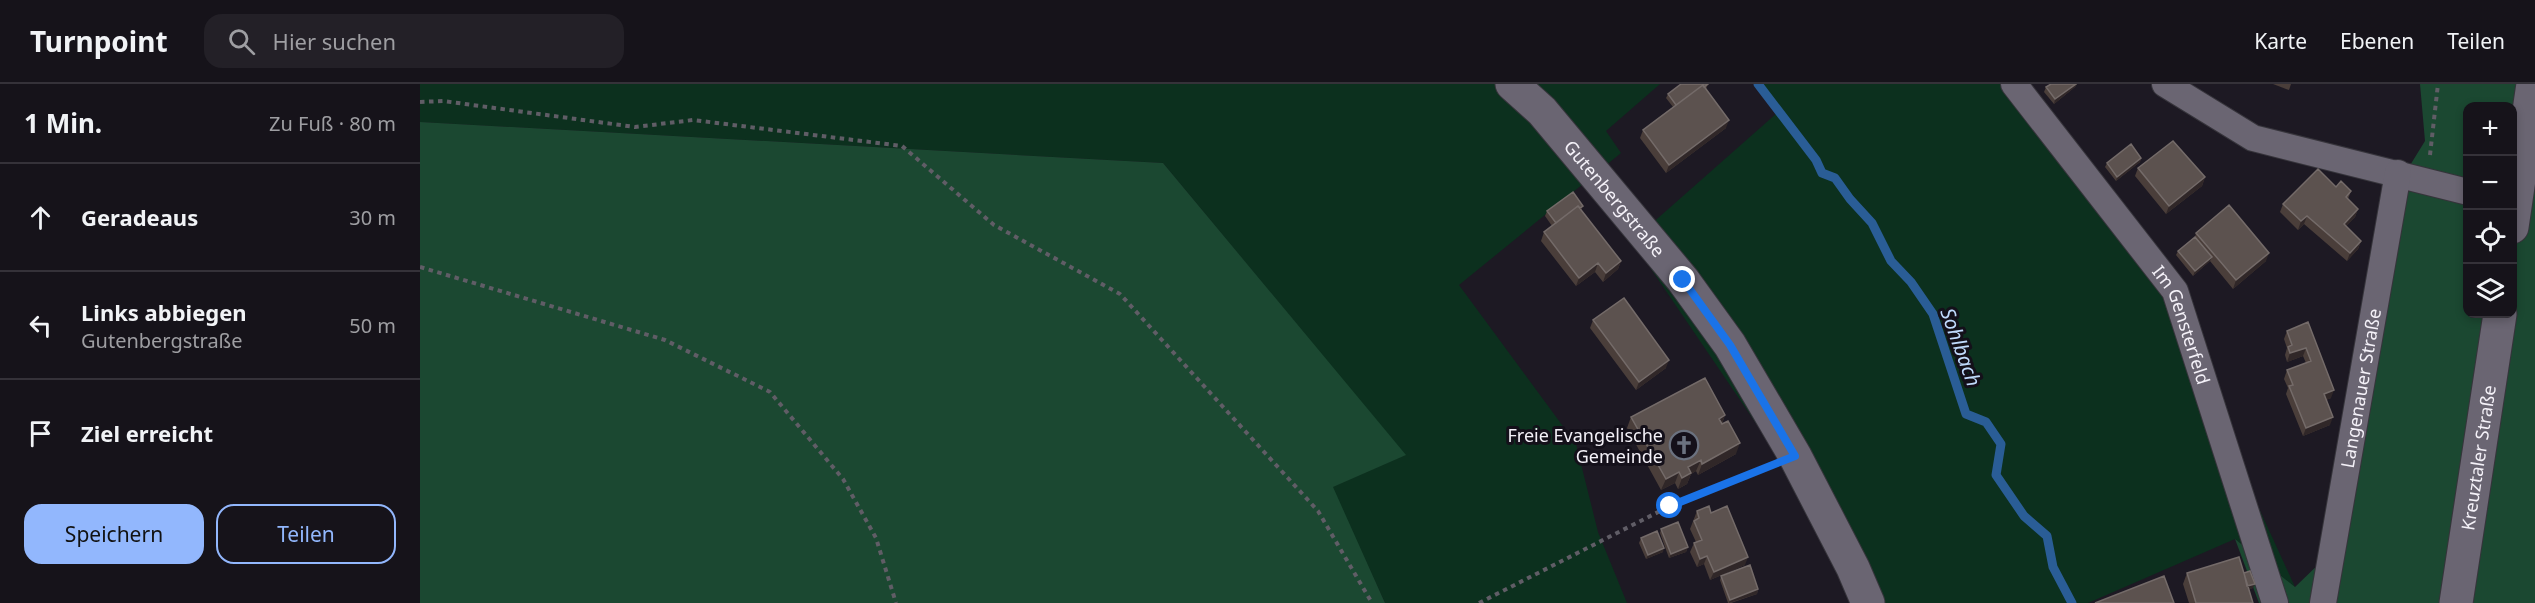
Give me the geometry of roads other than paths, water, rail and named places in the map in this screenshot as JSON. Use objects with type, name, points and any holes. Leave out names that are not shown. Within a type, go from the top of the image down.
[{"type":"street","name":"Gutenbergstraße","points":[[1512,84],[1542,111],[1683,280],[1730,345],[1795,456],[1853,568],[1868,603]]},
{"type":"street","name":"Im Gensterfeld","points":[[2014,84],[2175,291],[2275,603]]},
{"type":"street","points":[[2165,84],[2253,138],[2463,191]]},
{"type":"street","points":[[2514,210],[2533,84]]},
{"type":"street","name":"Langenauer Straße","points":[[2323,603],[2398,173]]},
{"type":"street","name":"Kreuztaler Straße","points":[[2456,603],[2498,318]]},
{"type":"waterway","name":"Sohlbach","points":[[1758,84],[1816,160],[1822,173],[1835,178],[1872,223],[1891,261],[1911,282],[1933,314],[1966,414],[1986,422],[2001,444],[1996,475],[2024,516],[2047,536],[2053,567],[2072,603]]},
{"type":"place","name":"Freie Evangelische Gemeinde","points":[[1684,445]]}]
